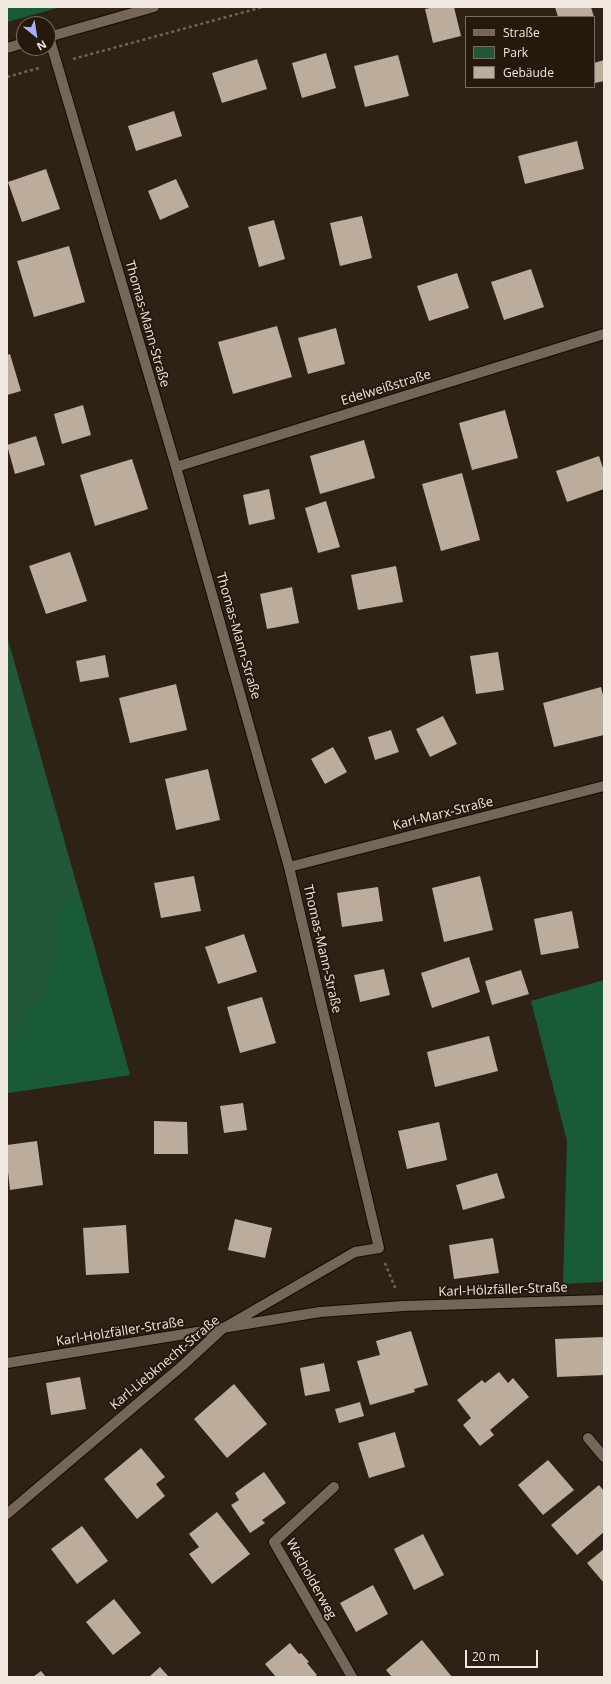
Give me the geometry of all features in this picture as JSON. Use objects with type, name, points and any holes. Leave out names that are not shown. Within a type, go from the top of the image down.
[{"type":"street","points":[[56,35],[154,7]]},
{"type":"street","name":"Thomas-Mann-Straße","points":[[54,56],[176,467],[289,867],[379,1248]]},
{"type":"street","name":"Edelweißstraße","points":[[176,467],[604,334]]},
{"type":"street","name":"Karl-Marx-Straße","points":[[289,867],[604,786]]},
{"type":"street","name":"Karl-Liebknecht-Straße","points":[[7,1514],[182,1366],[222,1329],[355,1252],[379,1248]]},
{"type":"street","name":"Karl-Hölzfäller-Straße","points":[[403,1306],[604,1300]]},
{"type":"street","name":"Karl-Holzfäller-Straße","points":[[7,1363],[320,1312],[403,1306]]},
{"type":"street","points":[[588,1438],[604,1457]]},
{"type":"street","name":"Wacholderweg","points":[[334,1487],[274,1542],[352,1677]]},
{"type":"path","points":[[7,77],[263,7]]},
{"type":"path","points":[[379,1248],[403,1306]]},
{"type":"green space","points":[[7,7],[61,7],[29,16],[16,16],[16,20],[7,22]]},
{"type":"green space","points":[[7,636],[130,1075],[7,1093]]},
{"type":"green space","points":[[81,899],[130,1075],[7,1093],[7,1041],[19,1029],[43,994],[57,944],[59,906]]},
{"type":"green space","points":[[604,980],[604,1282],[563,1284],[567,1141],[531,1001]]},
{"type":"building","points":[[435,7],[454,7],[461,36],[433,43],[425,9]]},
{"type":"building","points":[[555,7],[591,7],[594,16],[558,16]]},
{"type":"building","points":[[326,53],[336,88],[302,98],[292,63]]},
{"type":"building","points":[[398,55],[409,96],[365,107],[354,66]]},
{"type":"building","points":[[257,59],[267,89],[222,103],[212,73]]},
{"type":"building","points":[[604,60],[604,81],[595,83],[595,63]]},
{"type":"building","points":[[174,111],[182,136],[136,151],[128,126]]},
{"type":"building","points":[[577,141],[584,169],[525,184],[518,156]]},
{"type":"building","points":[[46,169],[60,209],[22,222],[8,182]]},
{"type":"building","points":[[176,179],[189,207],[160,220],[148,191]]},
{"type":"building","points":[[362,216],[372,258],[340,266],[330,223]]},
{"type":"building","points":[[274,220],[285,259],[259,267],[248,227]]},
{"type":"building","points":[[69,246],[85,302],[34,317],[17,261]]},
{"type":"building","points":[[531,269],[544,307],[504,320],[491,282]]},
{"type":"building","points":[[457,273],[469,308],[429,321],[417,286]]},
{"type":"building","points":[[277,326],[292,377],[233,394],[218,342]]},
{"type":"building","points":[[336,328],[345,364],[308,374],[298,338]]},
{"type":"building","points":[[10,354],[21,391],[7,395],[7,355]]},
{"type":"building","points":[[83,405],[91,435],[62,444],[54,414]]},
{"type":"building","points":[[505,410],[518,458],[472,470],[459,423]]},
{"type":"building","points":[[36,436],[45,465],[15,474],[7,445]]},
{"type":"building","points":[[364,440],[375,478],[320,494],[310,456]]},
{"type":"building","points":[[599,456],[604,471],[604,489],[567,502],[556,471]]},
{"type":"building","points":[[132,459],[148,509],[95,526],[80,475]]},
{"type":"building","points":[[462,473],[480,540],[441,551],[422,484]]},
{"type":"building","points":[[269,489],[275,519],[249,525],[243,495]]},
{"type":"building","points":[[326,501],[340,547],[318,553],[305,508]]},
{"type":"building","points":[[70,552],[87,601],[46,614],[29,566]]},
{"type":"building","points":[[396,566],[403,602],[358,610],[351,575]]},
{"type":"building","points":[[292,587],[299,623],[267,629],[260,594]]},
{"type":"building","points":[[498,652],[504,690],[476,694],[470,656]]},
{"type":"building","points":[[105,655],[109,677],[80,682],[76,661]]},
{"type":"building","points":[[176,684],[187,730],[130,743],[119,698]]},
{"type":"building","points":[[601,687],[604,699],[604,735],[554,747],[543,703]]},
{"type":"building","points":[[443,716],[457,744],[430,757],[416,729]]},
{"type":"building","points":[[391,730],[399,752],[375,760],[368,737]]},
{"type":"building","points":[[333,747],[347,772],[325,784],[311,759]]},
{"type":"building","points":[[208,769],[220,820],[176,830],[165,779]]},
{"type":"building","points":[[194,876],[201,911],[161,918],[154,883]]},
{"type":"building","points":[[480,876],[493,930],[444,942],[432,888]]},
{"type":"building","points":[[378,887],[383,921],[342,927],[337,893]]},
{"type":"building","points":[[572,911],[579,948],[541,955],[534,919]]},
{"type":"building","points":[[244,934],[257,972],[218,984],[205,947]]},
{"type":"building","points":[[469,957],[480,992],[432,1008],[421,973]]},
{"type":"building","points":[[384,969],[390,995],[360,1002],[354,975]]},
{"type":"building","points":[[521,970],[529,994],[492,1005],[485,981]]},
{"type":"building","points":[[262,997],[276,1043],[240,1053],[227,1007]]},
{"type":"building","points":[[489,1036],[498,1071],[435,1087],[427,1052]]},
{"type":"building","points":[[243,1103],[247,1130],[224,1133],[220,1106]]},
{"type":"building","points":[[154,1121],[187,1122],[188,1154],[154,1154]]},
{"type":"building","points":[[439,1122],[447,1160],[407,1169],[398,1131]]},
{"type":"building","points":[[37,1141],[43,1185],[10,1190],[7,1145]]},
{"type":"building","points":[[497,1173],[505,1198],[463,1210],[456,1185]]},
{"type":"building","points":[[235,1219],[272,1228],[265,1258],[228,1250]]},
{"type":"building","points":[[126,1225],[129,1273],[86,1275],[83,1228]]},
{"type":"building","points":[[493,1238],[499,1273],[454,1279],[449,1245]]},
{"type":"building","points":[[411,1331],[428,1385],[414,1389],[415,1392],[370,1405],[357,1361],[380,1355],[376,1341]]},
{"type":"building","points":[[604,1337],[604,1375],[557,1377],[555,1339]]},
{"type":"building","points":[[324,1363],[330,1391],[305,1396],[300,1368]]},
{"type":"building","points":[[499,1372],[508,1383],[513,1378],[529,1397],[490,1430],[494,1435],[480,1446],[463,1425],[471,1418],[457,1400],[482,1380],[485,1383]]},
{"type":"building","points":[[80,1377],[86,1409],[51,1415],[46,1383]]},
{"type":"building","points":[[234,1384],[267,1424],[227,1458],[194,1419]]},
{"type":"building","points":[[360,1402],[364,1416],[339,1423],[335,1409]]},
{"type":"building","points":[[395,1432],[405,1467],[369,1478],[358,1443]]},
{"type":"building","points":[[141,1448],[165,1477],[156,1484],[165,1496],[137,1519],[104,1479]]},
{"type":"building","points":[[548,1460],[574,1490],[543,1515],[518,1485]]},
{"type":"building","points":[[264,1472],[286,1503],[262,1520],[265,1523],[250,1533],[231,1505],[239,1500],[235,1493]]},
{"type":"building","points":[[599,1485],[604,1491],[604,1532],[577,1555],[551,1525]]},
{"type":"building","points":[[217,1512],[250,1554],[212,1584],[189,1554],[199,1547],[189,1534]]},
{"type":"building","points":[[82,1526],[108,1561],[77,1584],[51,1549]]},
{"type":"building","points":[[423,1534],[444,1575],[414,1590],[394,1549]]},
{"type":"building","points":[[604,1549],[604,1583],[587,1563]]},
{"type":"building","points":[[373,1585],[388,1614],[356,1632],[340,1603]]},
{"type":"building","points":[[114,1599],[141,1633],[113,1655],[86,1622]]},
{"type":"building","points":[[422,1640],[452,1677],[392,1677],[386,1670]]},
{"type":"building","points":[[290,1643],[299,1654],[301,1653],[309,1662],[307,1663],[317,1675],[314,1677],[276,1677],[265,1664]]},
{"type":"building","points":[[160,1667],[169,1677],[149,1677]]},
{"type":"building","points":[[41,1671],[46,1677],[33,1677]]}]
